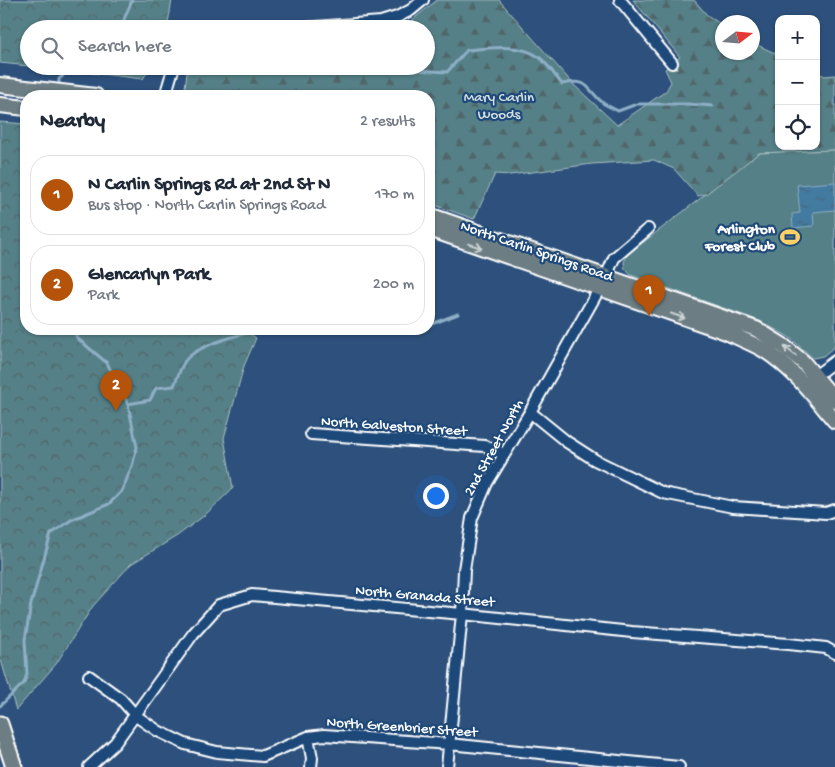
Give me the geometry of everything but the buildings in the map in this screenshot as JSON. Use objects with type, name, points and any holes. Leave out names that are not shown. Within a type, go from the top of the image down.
[{"type":"highway","points":[[0,724],[12,761]]},
{"type":"main road","points":[[0,85],[39,90]]},
{"type":"main road","points":[[0,105],[20,107]]},
{"type":"main road","name":"North Carlin Springs Road","points":[[435,217],[750,342],[810,380],[835,400]]},
{"type":"main road","name":"North Carlin Springs Road","points":[[435,231],[602,283]]},
{"type":"main road","name":"North Carlin Springs Road","points":[[810,380],[835,421]]},
{"type":"street","points":[[387,20],[411,10],[423,0]]},
{"type":"street","points":[[620,0],[672,63]]},
{"type":"street","points":[[167,90],[171,75]]},
{"type":"street","name":"2nd Street North","points":[[447,767],[462,614],[464,570],[472,518],[487,483],[530,412],[614,258],[648,230]]},
{"type":"street","points":[[810,380],[835,362]]},
{"type":"street","points":[[530,412],[567,442],[595,460],[663,493],[733,507],[826,512],[835,510]]},
{"type":"street","name":"North Galveston Street","points":[[311,434],[485,446],[504,454]]},
{"type":"street","name":"North Granada Street","points":[[89,767],[115,743],[193,634],[219,605],[252,595],[632,632],[789,644],[826,648],[835,653]]},
{"type":"street","name":"North Greenbrier Street","points":[[89,676],[120,699],[136,716],[158,731],[185,744],[217,752],[263,756],[308,737],[324,735],[449,744],[679,767]]},
{"type":"street","points":[[308,737],[312,767]]},
{"type":"green space","points":[[0,0],[172,0],[169,20],[20,20],[20,65],[0,63]]},
{"type":"green space","name":"Mary Carlin Woods","points":[[437,0],[499,0],[574,85],[617,125],[666,91],[671,82],[665,69],[680,57],[633,0],[694,0],[707,15],[715,20],[715,60],[760,60],[760,46],[775,53],[775,150],[820,150],[820,74],[825,76],[835,75],[835,150],[759,153],[721,190],[698,196],[674,169],[654,160],[592,164],[510,175],[495,174],[474,219],[435,205],[435,90],[186,90],[185,87],[187,75],[435,75],[435,20],[412,20]]},
{"type":"green space","points":[[109,75],[145,75],[143,79]]},
{"type":"green space","points":[[0,122],[20,124],[20,335],[252,335],[256,338],[244,366],[224,438],[233,488],[205,515],[177,536],[131,564],[93,606],[56,664],[16,710],[0,657]]},
{"type":"green space","points":[[835,150],[835,346],[823,356],[813,358],[789,337],[760,321],[631,275],[625,269],[624,262],[627,255],[759,153]]},
{"type":"water","points":[[835,182],[835,210],[813,212],[814,226],[793,228],[792,214],[800,213],[797,185]]},
{"type":"waterway","points":[[124,20],[132,0]]},
{"type":"waterway","points":[[435,71],[447,72],[467,50],[514,48],[539,57],[562,84],[571,82],[583,83],[603,103],[618,111],[637,104],[713,106]]},
{"type":"waterway","points":[[59,87],[59,79],[63,75]]},
{"type":"waterway","points":[[435,323],[458,314]]},
{"type":"waterway","points":[[0,706],[24,683],[27,674],[25,640],[31,604],[51,534],[71,520],[109,504],[122,491],[137,447],[128,404],[107,363],[77,338],[76,335]]},
{"type":"waterway","points":[[128,404],[150,400],[156,388],[174,386],[180,370],[191,355],[224,339],[240,335]]},
{"type":"place","name":"Arlington Forest Club","points":[[790,237]]},
{"type":"place","name":"N Carlin Springs Rd at 2nd St N","points":[[649,316]]},
{"type":"place","name":"Glencarlyn Park","points":[[116,411]]}]
